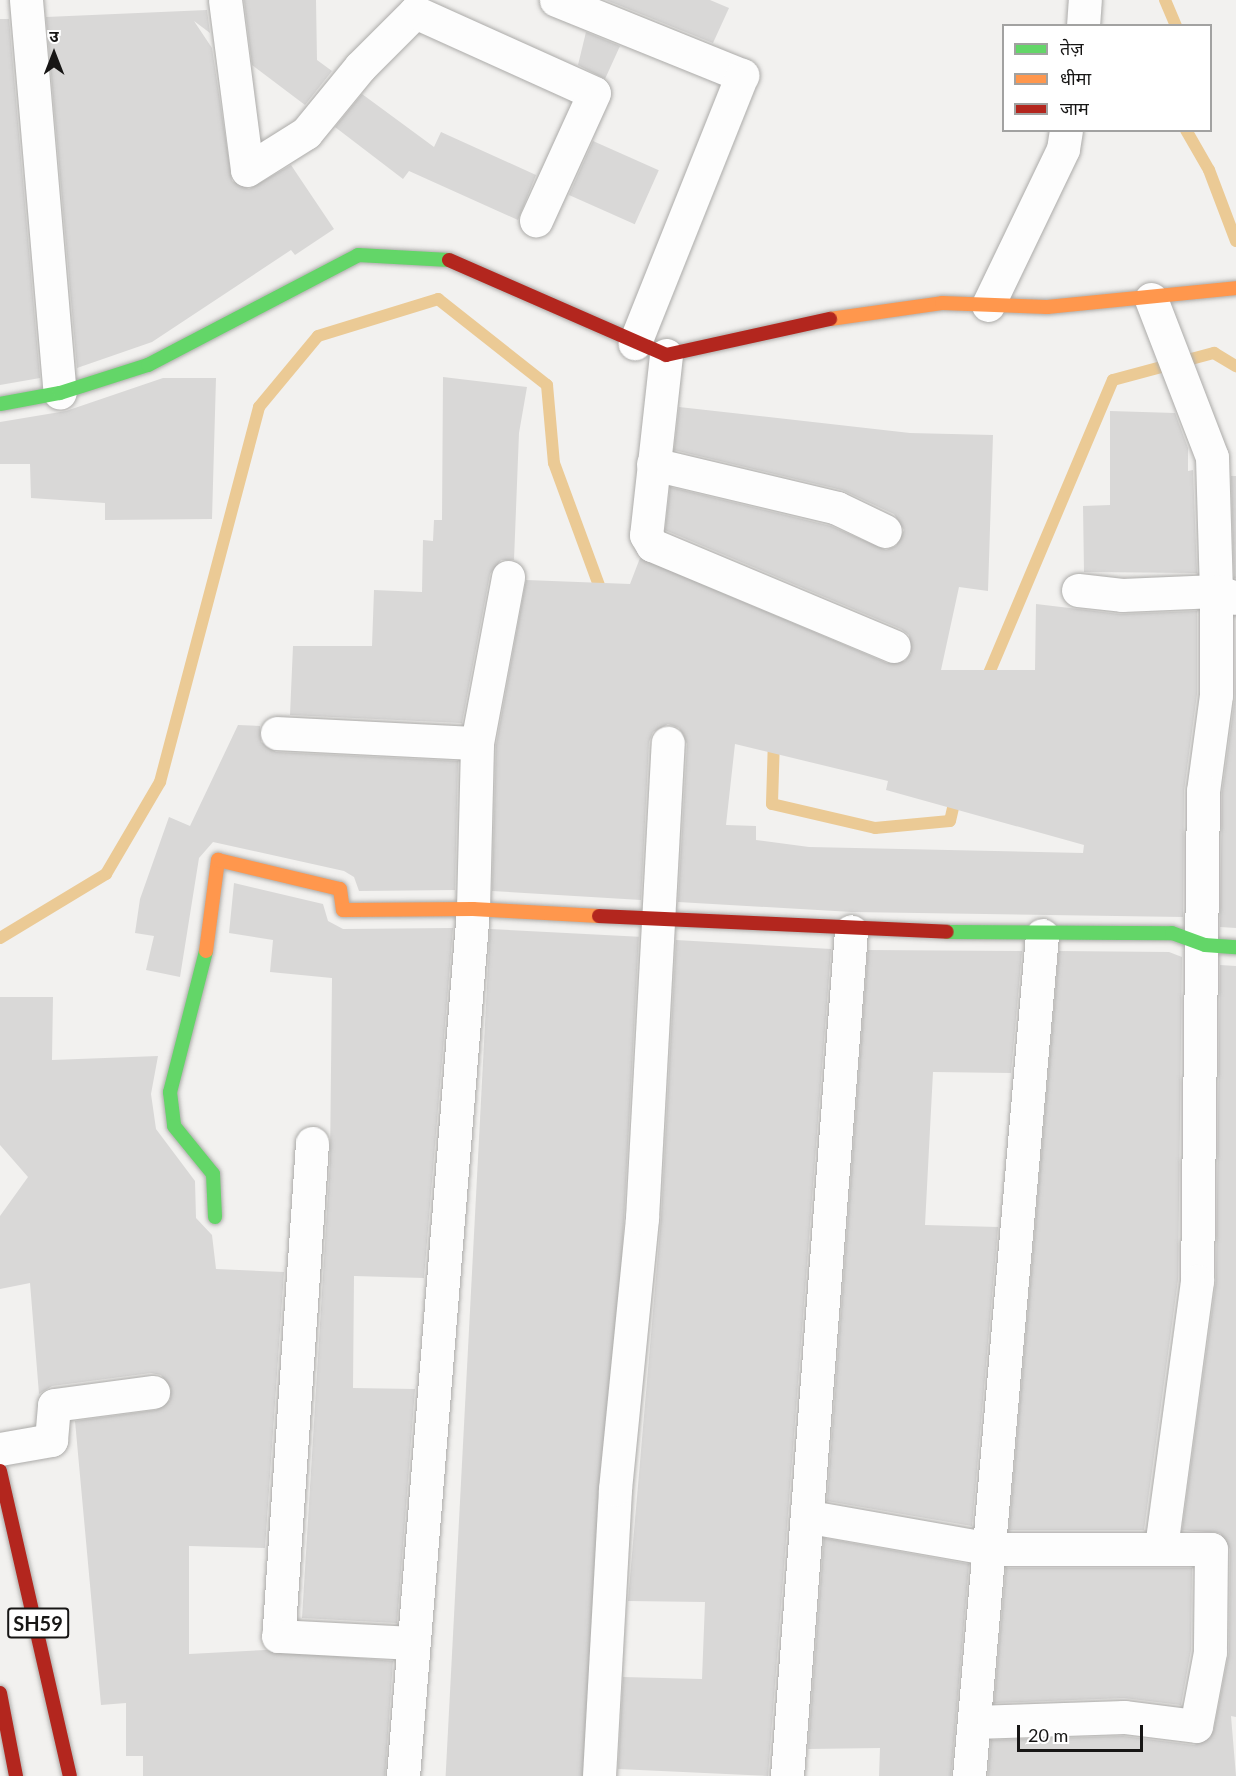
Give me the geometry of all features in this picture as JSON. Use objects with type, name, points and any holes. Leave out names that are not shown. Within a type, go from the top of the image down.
[{"type":"street","points":[[26,0],[60,393]]},
{"type":"street","points":[[225,0],[248,170],[306,133],[360,67],[415,12],[594,93],[536,220]]},
{"type":"street","points":[[556,0],[742,75],[635,344]]},
{"type":"street","points":[[1083,24],[1085,0]]},
{"type":"street","points":[[988,305],[1065,132]]},
{"type":"street","points":[[0,404],[60,393],[148,365],[358,255],[391,253],[442,257],[635,344],[666,355],[793,324],[942,303],[1047,307],[1218,294],[1236,288]]},
{"type":"street","points":[[1151,299],[1212,457],[1226,595],[1203,791],[1220,946],[1194,1324],[1161,1548]]},
{"type":"street","points":[[666,355],[646,535],[652,545],[894,646]]},
{"type":"street","points":[[653,464],[837,507],[885,531]]},
{"type":"street","points":[[403,1776],[411,1643],[473,909],[477,744],[508,577]]},
{"type":"street","points":[[1078,590],[1122,595],[1226,595]]},
{"type":"street","points":[[277,733],[477,744]]},
{"type":"street","points":[[599,1776],[615,1489],[642,1218],[668,744]]},
{"type":"street","points":[[215,1217],[213,1174],[174,1126],[170,1092],[210,934],[218,860],[340,889],[343,910],[473,909],[851,931],[1042,936],[1172,933],[1220,946]]},
{"type":"street","points":[[787,1776],[810,1517],[851,931]]},
{"type":"street","points":[[969,1776],[992,1549],[1042,936]]},
{"type":"street","points":[[312,1143],[278,1636],[411,1643]]},
{"type":"street","points":[[0,1449],[51,1440],[54,1405],[153,1392]]},
{"type":"street","name":"SH59","points":[[0,1471],[70,1776]]},
{"type":"street","points":[[810,1517],[992,1549],[1211,1549],[1210,1652],[1196,1726],[1124,1717],[975,1722]]},
{"type":"street","points":[[0,1693],[16,1776]]},
{"type":"building","points":[[244,0],[316,0],[317,60],[332,71],[305,105],[252,65]]},
{"type":"building","points":[[606,0],[710,0],[729,8],[713,43]]},
{"type":"building","points":[[207,10],[210,33],[194,21],[212,48],[232,181],[249,189],[291,165],[334,229],[295,255],[291,250],[152,342],[77,368],[46,17]]},
{"type":"building","points":[[0,19],[9,19],[40,378],[0,385]]},
{"type":"building","points":[[586,32],[620,46],[605,79],[578,65]]},
{"type":"building","points":[[362,94],[434,147],[441,132],[536,175],[518,220],[409,171],[403,179],[335,127]]},
{"type":"building","points":[[593,141],[659,170],[635,224],[569,195]]},
{"type":"building","points":[[443,377],[527,387],[519,433],[514,560],[501,560],[490,574],[462,723],[290,715],[293,646],[372,646],[374,590],[422,592],[423,540],[433,541],[434,520],[442,520]]},
{"type":"building","points":[[163,378],[216,378],[212,519],[105,520],[105,503],[31,498],[30,464],[0,464],[0,422],[66,411]]},
{"type":"building","points":[[679,407],[910,433],[993,435],[988,591],[959,587],[941,670],[1035,670],[1036,604],[1120,614],[1197,611],[1197,694],[1184,791],[1183,917],[852,912],[678,902],[687,744],[679,728],[668,724],[653,732],[649,742],[641,900],[492,891],[496,745],[526,580],[630,584],[640,558],[887,663],[905,661],[911,653],[909,635],[901,629],[665,530],[670,487],[831,526],[886,550],[896,546],[904,530],[894,514],[842,490],[674,450]],"holes":[[[735,744],[888,781],[886,790],[1084,845],[1083,853],[809,847],[756,840],[756,826],[726,825]]]},
{"type":"building","points":[[1110,411],[1175,413],[1188,448],[1188,471],[1193,470],[1197,573],[1084,572],[1083,506],[1110,505]]},
{"type":"building","points":[[1231,476],[1236,476],[1236,578],[1234,578]]},
{"type":"building","points":[[1236,616],[1236,928],[1220,927],[1222,792],[1235,697]]},
{"type":"building","points":[[238,725],[260,726],[261,742],[276,752],[458,761],[455,890],[359,891],[354,877],[344,871],[213,842],[199,858],[180,977],[146,970],[154,936],[135,933],[140,899],[169,817],[190,826]]},
{"type":"building","points":[[234,883],[323,904],[328,921],[343,929],[453,928],[424,1278],[354,1276],[353,1388],[415,1389],[397,1623],[302,1618],[330,1162],[332,978],[270,972],[273,940],[229,933]]},
{"type":"building","points":[[490,929],[639,937],[595,1776],[446,1776]]},
{"type":"building","points":[[676,940],[831,949],[768,1776],[618,1769],[623,1677],[702,1679],[705,1602],[628,1601],[661,1219]]},
{"type":"building","points":[[868,950],[1022,951],[1011,1073],[933,1072],[925,1225],[998,1227],[972,1526],[827,1501]]},
{"type":"building","points":[[1059,951],[1169,952],[1182,957],[1178,1280],[1144,1530],[1009,1530]]},
{"type":"building","points":[[1220,965],[1236,966],[1236,1717],[1231,1716],[1236,1776],[988,1776],[991,1740],[1123,1736],[1194,1745],[1210,1738],[1214,1729],[1229,1652],[1230,1549],[1220,1533],[1182,1530],[1216,1281]]},
{"type":"building","points":[[0,997],[53,997],[52,1060],[158,1056],[151,1094],[156,1129],[195,1181],[196,1218],[212,1235],[216,1269],[284,1272],[265,1548],[189,1546],[189,1654],[266,1650],[393,1661],[385,1776],[143,1776],[143,1756],[126,1756],[126,1703],[101,1705],[75,1421],[156,1410],[170,1400],[171,1389],[161,1375],[151,1373],[52,1386],[39,1394],[30,1283],[0,1289],[0,1216],[28,1177],[0,1145]]},
{"type":"building","points":[[824,1538],[969,1564],[951,1776],[879,1776],[880,1748],[808,1749]]},
{"type":"building","points":[[1006,1568],[1192,1568],[1191,1650],[1181,1705],[1124,1698],[994,1703]]},
{"type":"waterway","points":[[1165,0],[1175,24]]},
{"type":"waterway","points":[[1187,132],[1209,170],[1236,241]]},
{"type":"waterway","points":[[0,938],[106,874],[160,782],[259,407],[318,336],[438,299],[547,385],[554,463],[604,599]]},
{"type":"waterway","points":[[984,685],[1113,380],[1214,353],[1236,366]]},
{"type":"waterway","points":[[774,739],[772,804],[875,828],[950,821],[956,794]]},
{"type":"traffic: fast","points":[[0,404],[60,393],[148,365],[358,255],[449,260]]},
{"type":"traffic: fast","points":[[947,932],[1172,933],[1205,945],[1236,947]]},
{"type":"traffic: fast","points":[[206,951],[170,1092],[174,1126],[213,1174],[215,1217]]},
{"type":"traffic: slow","points":[[830,319],[942,303],[1047,307],[1236,288]]},
{"type":"traffic: slow","points":[[206,951],[218,860],[340,889],[343,910],[473,909],[599,916]]},
{"type":"traffic: jam","points":[[449,260],[666,355],[830,319]]},
{"type":"traffic: jam","points":[[599,916],[947,932]]},
{"type":"traffic: jam","points":[[0,1471],[70,1776]]},
{"type":"traffic: jam","points":[[0,1693],[16,1776]]}]
